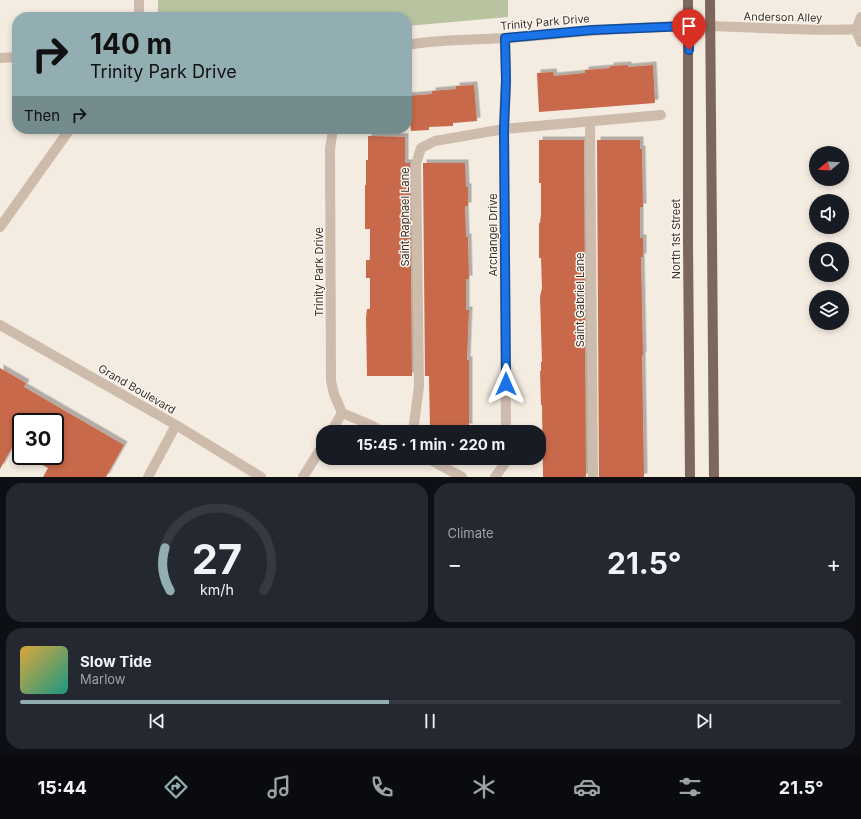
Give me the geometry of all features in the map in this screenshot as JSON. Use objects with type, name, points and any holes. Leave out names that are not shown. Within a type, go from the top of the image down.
[{"type":"main road","name":"North 1st Street","points":[[688,0],[690,477]]},
{"type":"main road","points":[[710,0],[714,477]]},
{"type":"street","points":[[139,0],[139,12]]},
{"type":"street","points":[[861,17],[859,29],[861,42]]},
{"type":"street","name":"Trinity Park Drive","points":[[412,44],[430,41],[505,38],[592,30],[710,26]]},
{"type":"street","name":"Anderson Alley","points":[[710,26],[771,29],[859,29]]},
{"type":"street","name":"Archangel Drive","points":[[505,38],[506,80],[504,129],[506,425]]},
{"type":"street","points":[[0,58],[12,57]]},
{"type":"street","name":"Saint Raphael Lane","points":[[414,425],[419,386],[416,164],[421,148],[435,141],[504,129],[660,115]]},
{"type":"street","name":"Saint Gabriel Lane","points":[[590,122],[593,477]]},
{"type":"street","points":[[0,228],[66,134]]},
{"type":"street","name":"Trinity Park Drive","points":[[333,134],[330,149],[331,381],[334,394],[342,413]]},
{"type":"street","name":"Grand Boulevard","points":[[0,325],[176,425],[261,477]]},
{"type":"street","points":[[335,425],[342,413],[371,425]]},
{"type":"street","points":[[148,477],[176,425]]},
{"type":"street","points":[[303,477],[316,456]]},
{"type":"street","points":[[439,465],[462,477]]},
{"type":"street","points":[[495,477],[504,465]]},
{"type":"green space","points":[[158,0],[508,0],[508,17],[412,26],[412,12],[158,12]]},
{"type":"building","points":[[628,65],[628,67],[653,65],[655,103],[539,112],[537,73],[553,72],[554,76],[585,73],[585,70],[610,68],[610,66]]},
{"type":"building","points":[[474,85],[477,121],[453,123],[453,126],[429,127],[429,130],[412,131],[412,96],[432,94],[432,91],[456,89],[456,86]]},
{"type":"building","points":[[368,136],[405,137],[405,163],[410,163],[412,376],[367,376],[366,318],[367,309],[370,309],[370,278],[366,278],[366,260],[370,260],[370,229],[365,229],[365,185],[366,160],[368,160]]},
{"type":"building","points":[[539,140],[584,140],[586,477],[543,477],[543,465],[546,465],[546,425],[542,425],[540,371],[542,362],[540,297],[542,288],[541,258],[539,258],[541,183],[539,183]]},
{"type":"building","points":[[597,140],[640,140],[640,149],[642,149],[643,207],[640,207],[640,238],[643,238],[643,257],[641,257],[644,477],[599,477]]},
{"type":"building","points":[[423,163],[465,163],[466,187],[468,187],[468,206],[465,206],[466,237],[468,237],[469,279],[466,279],[466,310],[469,310],[467,360],[469,360],[469,425],[430,425],[429,376],[425,376]]},
{"type":"building","points":[[0,368],[26,383],[24,387],[124,445],[106,477],[43,477],[48,468],[42,465],[64,465],[64,413],[12,413],[12,447],[0,469]]},
{"type":"route","points":[[506,384],[504,129],[506,80],[505,38],[592,30],[688,26],[689,50]]}]
